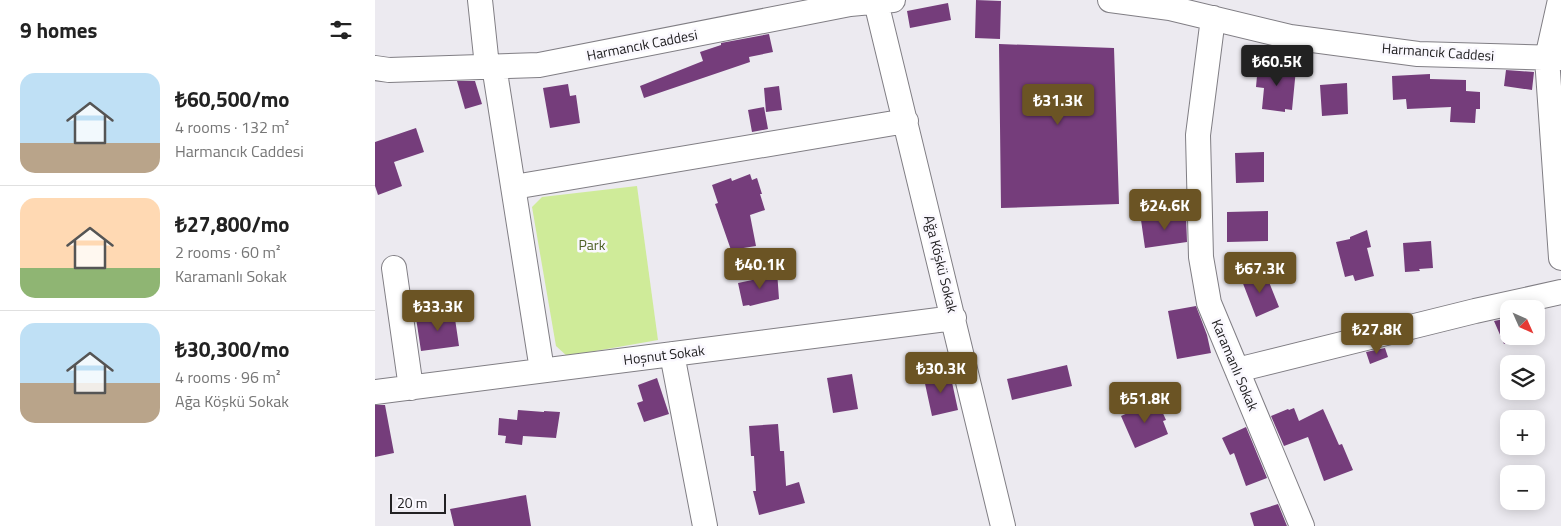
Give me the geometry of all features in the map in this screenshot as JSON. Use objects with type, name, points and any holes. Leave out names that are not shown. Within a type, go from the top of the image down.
[{"type":"street","points":[[480,0],[514,187],[542,370]]},
{"type":"street","name":"Harmancık Caddesi","points":[[1110,0],[1170,8],[1290,37],[1418,54],[1554,58]]},
{"type":"street","points":[[1560,0],[1554,58],[1561,258]]},
{"type":"street","name":"Harmancık Caddesi","points":[[380,74],[491,66],[539,65],[850,4],[885,1]]},
{"type":"street","name":"Ağa Köşkü Sokak","points":[[885,1],[906,121],[954,318],[1000,526]]},
{"type":"street","name":"Karamanlı Sokak","points":[[1213,18],[1198,135],[1201,256],[1209,303],[1302,526]]},
{"type":"street","points":[[514,187],[906,121]]},
{"type":"street","points":[[394,268],[411,388]]},
{"type":"street","points":[[1237,370],[1475,311],[1561,292]]},
{"type":"street","name":"Hoşnut Sokak","points":[[375,392],[954,318]]},
{"type":"street","points":[[672,354],[705,526]]},
{"type":"green space","name":"Park","points":[[637,186],[658,340],[567,356],[556,346],[532,207],[542,197]]},
{"type":"building","points":[[976,0],[1001,1],[1000,39],[975,38]]},
{"type":"building","points":[[948,3],[951,20],[910,28],[907,11]]},
{"type":"building","points":[[769,34],[773,52],[749,57],[750,62],[644,98],[640,86],[703,61],[700,52],[721,45],[721,43]]},
{"type":"building","points":[[999,44],[1114,48],[1119,204],[1001,208]]},
{"type":"building","points":[[1258,65],[1296,69],[1292,110],[1285,109],[1285,112],[1262,109],[1264,88],[1256,87]]},
{"type":"building","points":[[1506,70],[1534,72],[1532,90],[1504,86]]},
{"type":"building","points":[[1430,74],[1430,79],[1466,80],[1466,91],[1480,92],[1480,109],[1476,109],[1475,123],[1450,122],[1451,107],[1407,109],[1406,99],[1393,100],[1392,76]]},
{"type":"building","points":[[457,81],[475,81],[482,104],[465,109]]},
{"type":"building","points":[[1347,83],[1348,114],[1322,116],[1320,85]]},
{"type":"building","points":[[568,84],[570,96],[576,95],[580,123],[550,128],[543,88]]},
{"type":"building","points":[[779,86],[782,110],[766,112],[764,88]]},
{"type":"building","points":[[764,107],[768,129],[752,132],[748,110]]},
{"type":"building","points":[[416,128],[424,152],[394,162],[402,186],[378,195],[375,186],[375,142]]},
{"type":"building","points":[[1264,152],[1264,182],[1236,183],[1235,153]]},
{"type":"building","points":[[750,174],[752,180],[757,178],[765,210],[750,215],[756,246],[731,250],[715,204],[718,203],[712,185],[731,178],[732,181]]},
{"type":"building","points":[[1268,211],[1268,241],[1227,242],[1227,212]]},
{"type":"building","points":[[1186,214],[1187,242],[1145,248],[1141,220]]},
{"type":"building","points":[[1367,230],[1371,247],[1367,248],[1374,276],[1355,281],[1353,275],[1345,277],[1336,242],[1350,239],[1350,237]]},
{"type":"building","points":[[1431,241],[1433,268],[1405,272],[1403,243]]},
{"type":"building","points":[[777,271],[779,299],[743,306],[738,283],[757,279],[757,275]]},
{"type":"building","points":[[1265,272],[1279,307],[1256,317],[1242,281]]},
{"type":"building","points":[[1196,306],[1207,335],[1211,353],[1177,359],[1168,311]]},
{"type":"building","points":[[454,312],[459,346],[421,351],[416,318]]},
{"type":"building","points":[[1500,320],[1500,335],[1494,321]]},
{"type":"building","points":[[1385,348],[1388,357],[1370,364],[1366,352]]},
{"type":"building","points":[[1067,365],[1072,386],[1012,400],[1007,379]]},
{"type":"building","points":[[950,373],[958,410],[932,416],[924,379]]},
{"type":"building","points":[[852,374],[858,409],[833,413],[827,378]]},
{"type":"building","points":[[657,378],[669,414],[644,422],[637,403],[643,401],[638,385]]},
{"type":"building","points":[[1157,400],[1166,420],[1163,421],[1168,434],[1135,448],[1121,416]]},
{"type":"building","points":[[375,405],[385,405],[394,453],[375,457]]},
{"type":"building","points":[[1294,408],[1299,421],[1323,409],[1339,445],[1342,444],[1353,470],[1324,481],[1308,437],[1284,446],[1271,416]]},
{"type":"building","points":[[518,410],[560,412],[556,438],[523,436],[522,445],[505,443],[506,436],[498,435],[499,418],[517,420]]},
{"type":"building","points":[[778,424],[780,451],[784,451],[786,486],[799,482],[805,503],[759,515],[753,491],[756,491],[754,456],[751,456],[749,426]]},
{"type":"building","points":[[1246,427],[1267,478],[1246,486],[1234,453],[1230,455],[1222,438]]},
{"type":"building","points":[[526,495],[531,526],[454,526],[450,509]]},
{"type":"building","points":[[1278,504],[1287,526],[1254,526],[1250,513]]}]
